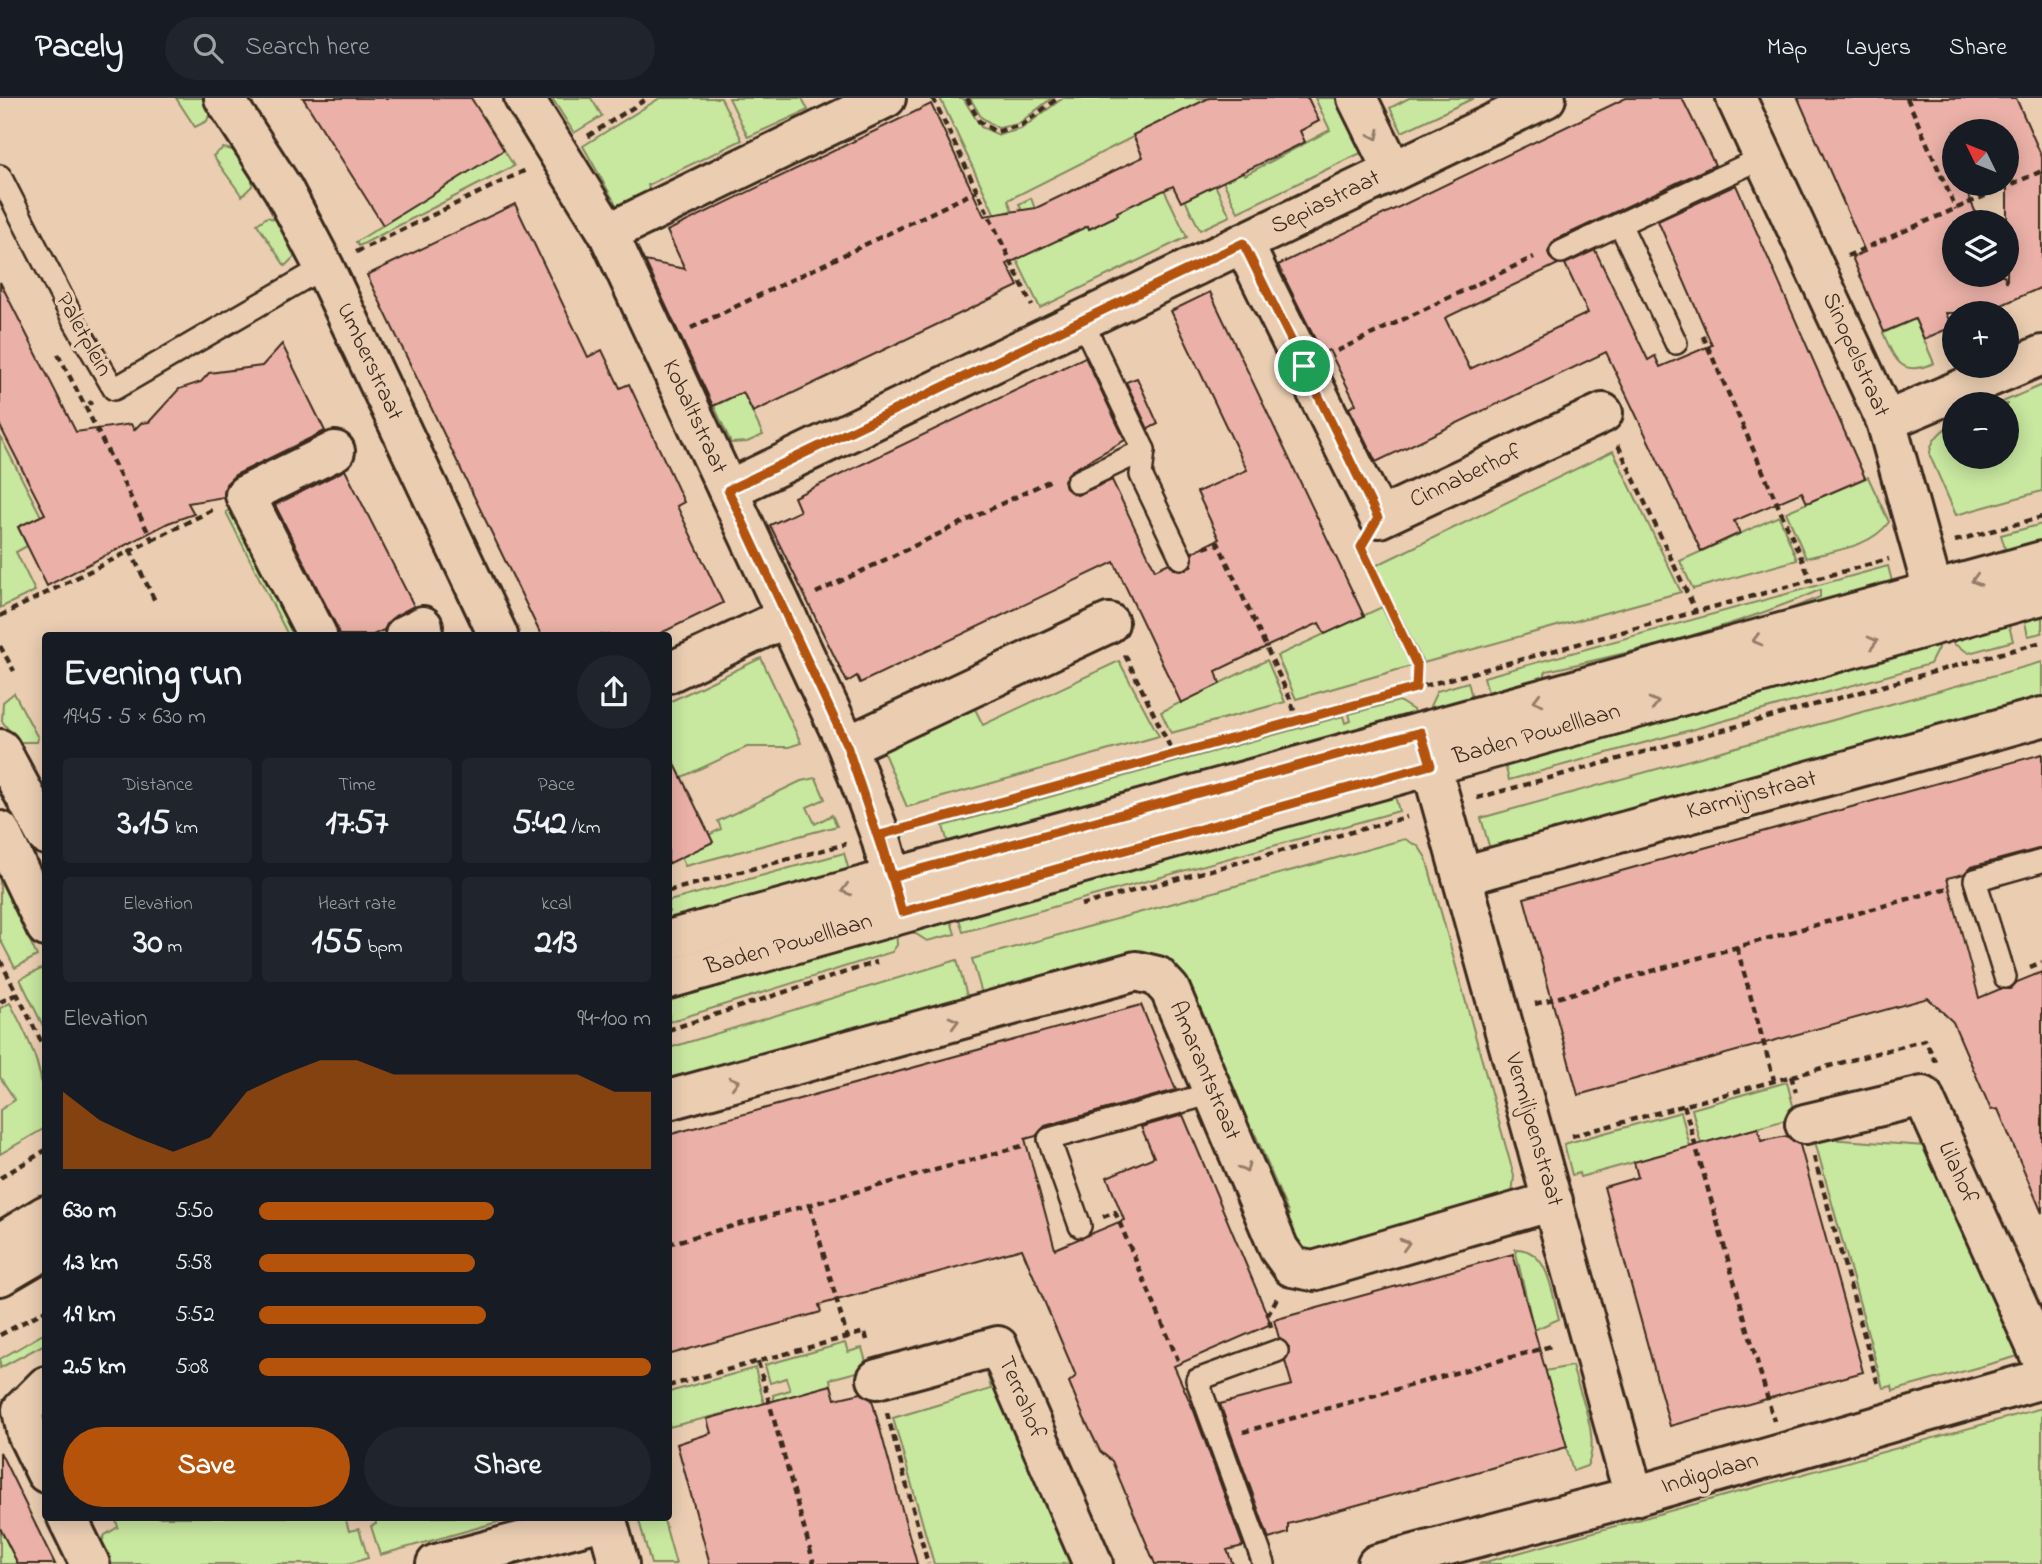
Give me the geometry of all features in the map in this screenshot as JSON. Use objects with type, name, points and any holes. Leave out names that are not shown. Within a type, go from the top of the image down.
[{"type":"street","name":"Umberstraat","points":[[224,98],[284,189],[324,267],[497,632]]},
{"type":"street","name":"Kobaltstraat","points":[[524,98],[608,233],[847,746],[880,835],[897,894]]},
{"type":"street","points":[[608,233],[886,98]]},
{"type":"street","points":[[1357,98],[1393,171]]},
{"type":"street","name":"Sepiastraat","points":[[728,490],[1546,98]]},
{"type":"street","name":"Sinopelstraat","points":[[1736,98],[1886,421],[1938,607]]},
{"type":"street","name":"Cinnaberhof","points":[[1243,243],[1378,518],[1603,413]]},
{"type":"street","points":[[1886,421],[2042,355]]},
{"type":"street","points":[[315,632],[245,495],[335,451]]},
{"type":"street","name":"Baden Powelllaan","points":[[672,939],[897,894],[1938,607],[2042,561]]},
{"type":"street","name":"Baden Powelllaan","points":[[1938,607],[2042,595]]},
{"type":"street","points":[[672,671],[785,613]]},
{"type":"street","points":[[847,746],[1108,623]]},
{"type":"street","name":"Karmijnstraat","points":[[1461,876],[2042,717]]},
{"type":"street","name":"Vermiljoenstraat","points":[[1426,748],[1634,1496]]},
{"type":"street","points":[[0,749],[42,828]]},
{"type":"street","points":[[0,831],[42,919]]},
{"type":"street","name":"Baden Powelllaan","points":[[672,978],[897,894]]},
{"type":"street","name":"Amarantstraat","points":[[672,1099],[1136,971],[1157,976],[1170,990],[1279,1249],[1292,1268]]},
{"type":"street","points":[[1805,1124],[1923,1096]]},
{"type":"street","name":"Lilahof","points":[[1923,1096],[2042,1360]]},
{"type":"street","points":[[1292,1268],[1313,1271],[1553,1201]]},
{"type":"street","points":[[0,1243],[42,1217]]},
{"type":"street","points":[[0,1276],[42,1251]]},
{"type":"street","name":"Terrahof","points":[[877,1378],[998,1346],[1093,1564]]},
{"type":"street","name":"Indigolaan","points":[[1377,1564],[1634,1496],[2042,1379]]},
{"type":"street","points":[[42,1390],[22,1409],[27,1434],[42,1465]]},
{"type":"street","points":[[69,1521],[90,1564]]},
{"type":"street","points":[[436,1564],[596,1521]]},
{"type":"street","points":[[608,1521],[620,1564]]},
{"type":"lane","points":[[1561,252],[1764,157]]},
{"type":"lane","name":"Paletplein","points":[[0,176],[74,321],[114,389],[324,267]]},
{"type":"lane","points":[[1620,224],[1675,343]]},
{"type":"lane","points":[[1082,321],[1144,450],[1141,475],[1181,558]]},
{"type":"lane","points":[[1077,482],[1144,450]]},
{"type":"lane","points":[[2005,977],[1975,880],[2042,861]]},
{"type":"lane","points":[[1080,1226],[1049,1139],[1213,1093]]},
{"type":"lane","points":[[1264,1564],[1197,1380],[1277,1351]]},
{"type":"path","points":[[324,267],[559,155],[648,98]]},
{"type":"path","points":[[933,98],[1047,337]]},
{"type":"path","points":[[967,98],[979,121],[996,132],[1022,125],[1058,98]]},
{"type":"path","points":[[1907,98],[1956,209]]},
{"type":"path","points":[[1816,270],[2042,171]]},
{"type":"path","points":[[659,343],[977,191]]},
{"type":"path","points":[[1304,366],[1558,245],[1561,252]]},
{"type":"path","points":[[1705,336],[1811,580]]},
{"type":"path","points":[[114,389],[85,407],[152,540]]},
{"type":"path","points":[[1603,413],[1696,612]]},
{"type":"path","points":[[785,613],[1072,470],[1077,482]]},
{"type":"path","points":[[0,615],[245,495]]},
{"type":"path","points":[[672,890],[2042,517]]},
{"type":"path","points":[[1378,518],[1361,547],[1417,666],[1416,688]]},
{"type":"path","points":[[1218,543],[1291,701],[1297,721]]},
{"type":"path","points":[[130,550],[155,600]]},
{"type":"path","points":[[1108,623],[1174,755]]},
{"type":"path","points":[[1068,908],[2042,642]]},
{"type":"path","points":[[0,646],[14,671]]},
{"type":"path","points":[[1501,1014],[1975,880]]},
{"type":"path","points":[[1737,947],[1774,1080]]},
{"type":"path","points":[[672,1029],[887,958]]},
{"type":"path","points":[[0,960],[42,1043]]},
{"type":"path","points":[[0,1002],[17,994]]},
{"type":"path","points":[[1537,1145],[1925,1040],[1944,1079],[1923,1096]]},
{"type":"path","points":[[1791,1076],[1889,1423]]},
{"type":"path","points":[[1684,1105],[1783,1453]]},
{"type":"path","points":[[672,1243],[1049,1139]]},
{"type":"path","points":[[0,1178],[42,1152]]},
{"type":"path","points":[[1080,1226],[1115,1212],[1182,1370],[1197,1380]]},
{"type":"path","points":[[1277,1351],[1268,1315],[1292,1268]]},
{"type":"path","points":[[0,1335],[42,1312]]},
{"type":"path","points":[[1219,1439],[1591,1335]]},
{"type":"path","points":[[672,1385],[847,1337]]},
{"type":"path","points":[[758,1362],[814,1564]]},
{"type":"green space","points":[[176,98],[204,98],[210,112],[207,121],[195,127]]},
{"type":"green space","points":[[552,98],[591,98],[602,116],[574,133]]},
{"type":"green space","points":[[660,98],[721,98],[742,140],[648,185],[650,193],[619,210],[583,146]]},
{"type":"green space","points":[[729,98],[802,98],[808,110],[748,137]]},
{"type":"green space","points":[[940,98],[963,98],[981,127],[999,135],[1021,129],[1063,98],[1208,98],[1245,175],[1330,130],[1315,98],[1342,98],[1367,150],[1238,212],[1223,181],[1196,105],[1008,200],[1012,210],[996,217]]},
{"type":"green space","points":[[970,98],[1052,98],[1018,124],[998,128],[981,117]]},
{"type":"green space","points":[[1409,98],[1474,98],[1402,132],[1390,108]]},
{"type":"green space","points":[[223,148],[237,151],[253,176],[252,186],[242,196],[213,156]]},
{"type":"green space","points":[[504,150],[514,166],[359,246],[356,242]]},
{"type":"green space","points":[[1160,181],[1187,237],[1040,308],[1000,225],[1023,213],[1019,204],[1031,198],[1035,209],[1090,229],[1118,215],[1117,212]]},
{"type":"green space","points":[[1215,185],[1230,216],[1200,230],[1185,200]]},
{"type":"green space","points":[[267,217],[281,221],[296,255],[285,266],[257,224]]},
{"type":"green space","points":[[1915,319],[1934,363],[1914,368],[1901,364],[1891,351],[1883,333]]},
{"type":"green space","points":[[2042,385],[2042,491],[1956,515],[1930,456],[1934,441],[1942,431],[1942,469],[2019,469],[2019,395]]},
{"type":"green space","points":[[743,392],[763,435],[747,442],[731,443],[714,406]]},
{"type":"green space","points":[[0,436],[41,516],[18,527],[27,546],[16,552],[35,591],[0,608]]},
{"type":"green space","points":[[1613,451],[1681,592],[1423,663],[1375,566]]},
{"type":"green space","points":[[1868,477],[1889,522],[1881,531],[1862,543],[1806,558],[1786,512]]},
{"type":"green space","points":[[242,504],[306,632],[286,632],[226,512]]},
{"type":"green space","points":[[1779,516],[1797,560],[1693,589],[1680,561]]},
{"type":"green space","points":[[2042,524],[2042,549],[2008,558],[2001,535]]},
{"type":"green space","points":[[1888,566],[1894,589],[1490,701],[1484,677]],"holes":[[[1820,590],[1820,597],[1684,646],[1612,665],[1544,678],[1546,671],[1685,637],[1753,616]]]},
{"type":"green space","points":[[1382,607],[1411,666],[1296,699],[1277,656]]},
{"type":"green space","points":[[2042,608],[2042,633],[2028,636],[2023,613]]},
{"type":"green space","points":[[2007,618],[2013,641],[1969,653],[1954,644],[1951,633]]},
{"type":"green space","points":[[1936,637],[1938,648],[1930,664],[1509,780],[1503,757]]},
{"type":"green space","points":[[761,658],[801,743],[789,747],[747,747],[672,782],[672,701]]},
{"type":"green space","points":[[1267,660],[1285,702],[1171,733],[1161,712]]},
{"type":"green space","points":[[1119,661],[1159,736],[907,807],[880,744],[972,703],[983,725]]},
{"type":"green space","points":[[2042,662],[2042,711],[1494,863],[1481,818]]},
{"type":"green space","points":[[1468,682],[1474,705],[1433,716],[1430,706],[1437,691]]},
{"type":"green space","points":[[14,693],[38,738],[37,742],[18,742],[2,721],[3,702]]},
{"type":"green space","points":[[1399,701],[1413,710],[1417,721],[950,850],[943,826],[1343,716],[1345,723],[1351,721],[1349,714]]},
{"type":"green space","points":[[816,778],[825,799],[807,807],[815,824],[832,815],[837,826],[685,866],[678,850],[721,829],[718,821],[801,781]]},
{"type":"green space","points":[[1393,788],[1399,811],[963,932],[958,915]]},
{"type":"green space","points":[[1405,839],[1419,847],[1426,858],[1514,1176],[1512,1194],[1367,1234],[1370,1246],[1313,1261],[1277,1220],[1289,1215],[1253,1129],[1241,1133],[1179,985],[1088,976],[1084,964],[1020,982],[1023,994],[985,1004],[972,959]]},
{"type":"green space","points":[[844,853],[851,878],[672,928],[672,900]]},
{"type":"green space","points":[[0,876],[37,956],[15,968],[0,939]]},
{"type":"green space","points":[[948,911],[955,934],[927,941],[913,932],[910,921]]},
{"type":"green space","points":[[896,926],[897,945],[892,952],[672,1021],[672,987]]},
{"type":"green space","points":[[957,960],[967,996],[899,1015],[902,1027],[673,1091],[672,1047]]},
{"type":"green space","points":[[42,968],[42,1024],[20,979]]},
{"type":"green space","points":[[10,1003],[32,1048],[42,1086],[42,1130],[0,1154],[0,1110],[15,1100],[0,1077],[0,1008]]},
{"type":"green space","points":[[1787,1082],[1796,1117],[1701,1144],[1692,1109]]},
{"type":"green space","points":[[1681,1112],[1690,1147],[1580,1177],[1579,1173],[1572,1175],[1564,1144]]},
{"type":"green space","points":[[1814,1138],[1925,1146],[2022,1355],[1893,1391],[1892,1386],[1883,1388]]},
{"type":"green space","points":[[1515,1249],[1535,1256],[1542,1264],[1554,1297],[1559,1319],[1534,1330]]},
{"type":"green space","points":[[42,1335],[42,1346],[0,1368],[0,1359]]},
{"type":"green space","points":[[845,1343],[848,1352],[862,1348],[868,1369],[830,1379],[831,1385],[774,1401],[773,1395],[790,1390],[786,1378],[770,1383],[765,1365]]},
{"type":"green space","points":[[1572,1366],[1588,1417],[1592,1443],[1587,1466],[1573,1471],[1545,1371]]},
{"type":"green space","points":[[986,1367],[1075,1564],[934,1564],[893,1418],[991,1389]]},
{"type":"green space","points":[[755,1368],[764,1404],[672,1426],[672,1391]]},
{"type":"green space","points":[[2042,1408],[2042,1564],[1478,1564]]},
{"type":"green space","points":[[116,1521],[346,1521],[349,1531],[359,1529],[368,1558],[347,1564],[108,1564],[101,1543],[105,1535],[118,1527]]},
{"type":"green space","points":[[376,1521],[502,1521],[380,1555],[371,1526],[376,1524]]},
{"type":"green space","points":[[639,1521],[664,1521],[676,1564],[651,1564]]},
{"type":"green space","points":[[0,1528],[18,1564],[0,1564]]},
{"type":"building","points":[[303,98],[471,98],[504,150],[383,225]]},
{"type":"building","points":[[1209,98],[1308,98],[1319,121],[1300,131],[1305,142],[1181,202],[1173,186],[1117,212],[1118,215],[1089,229],[1088,226],[1007,264],[1018,286],[753,412],[743,392],[713,406],[645,261],[685,269],[667,231],[931,104],[984,216],[1036,208],[1143,157],[1133,135]]},
{"type":"building","points":[[1626,98],[1682,98],[1715,165],[1555,240],[1548,252],[1550,258],[1558,264],[1445,318],[1470,369],[1588,313],[1565,264],[1595,250],[1648,360],[1655,356],[1660,367],[1712,345],[1658,221],[1736,185],[1865,478],[1807,503],[1802,492],[1734,521],[1740,533],[1701,551],[1606,352],[1376,462],[1349,408],[1356,404],[1329,350],[1322,353],[1278,265]]},
{"type":"building","points":[[1798,98],[2016,98],[2042,157],[2042,287],[2011,301],[1942,301],[1942,331],[1924,339],[1915,319],[1884,332],[1852,257],[1865,252]],"holes":[[[1942,119],[2020,119],[2020,196],[2007,196],[2007,210],[2019,210],[2019,287],[1942,287],[1942,210],[1975,210],[1968,196],[1942,196]]]},
{"type":"building","points":[[515,204],[588,357],[602,350],[620,388],[629,384],[684,502],[677,506],[723,603],[663,632],[540,632],[367,275]]},
{"type":"building","points":[[0,282],[76,432],[131,424],[134,430],[141,423],[149,422],[179,389],[201,382],[209,373],[262,366],[282,344],[325,431],[235,475],[226,484],[224,497],[188,503],[194,514],[168,523],[47,586],[18,527],[45,514],[0,426]]},
{"type":"building","points":[[1210,292],[1364,616],[1325,634],[1319,623],[1270,645],[1216,671],[1220,684],[1181,703],[1114,562],[860,683],[857,676],[847,682],[770,525],[800,511],[794,497],[1085,357],[1125,440],[1071,471],[1064,480],[1066,488],[1077,495],[1112,480],[1155,570],[1169,563],[1174,569],[1186,570],[1192,565],[1193,552],[1219,539],[1197,492],[1247,470],[1171,311]]},
{"type":"building","points":[[1137,378],[1158,424],[1148,429],[1126,382]]},
{"type":"building","points":[[345,470],[414,606],[395,616],[380,632],[338,632],[275,505]]},
{"type":"building","points":[[2042,754],[2042,848],[1971,867],[1964,874],[1947,878],[1979,998],[2000,989],[2010,989],[2017,982],[2042,972],[2042,1213],[1998,1109],[1991,1110],[1953,1022],[1928,998],[1578,1095],[1524,898]]},
{"type":"building","points":[[672,758],[713,842],[672,862]]},
{"type":"building","points":[[1141,1005],[1176,1090],[1045,1126],[1036,1136],[1025,1139],[1055,1249],[1124,1220],[1107,1177],[1154,1157],[1141,1127],[1183,1115],[1271,1324],[1174,1366],[1194,1411],[1243,1546],[1227,1550],[1233,1564],[1155,1564],[1112,1461],[1100,1451],[1084,1418],[1069,1382],[1076,1376],[1022,1249],[819,1305],[821,1312],[672,1354],[672,1134]]},
{"type":"building","points":[[1758,1128],[1761,1141],[1787,1136],[1800,1145],[1863,1372],[1670,1426],[1604,1187],[1638,1177],[1634,1162]]},
{"type":"building","points":[[1513,1254],[1567,1447],[1288,1524],[1288,1533],[1269,1539],[1220,1404],[1292,1385],[1285,1361],[1289,1347],[1279,1338],[1274,1320]]},
{"type":"building","points":[[831,1385],[835,1399],[861,1393],[872,1400],[917,1564],[710,1564],[677,1444],[711,1433],[707,1419]]},
{"type":"building","points":[[0,1452],[55,1564],[18,1564],[0,1528]]},
{"type":"route","points":[[1304,366],[1243,243],[728,490],[847,746],[880,835],[891,877],[1421,732],[1431,765],[902,912],[891,877],[880,835],[1416,688],[1417,666],[1361,547],[1378,518],[1304,366]]}]
